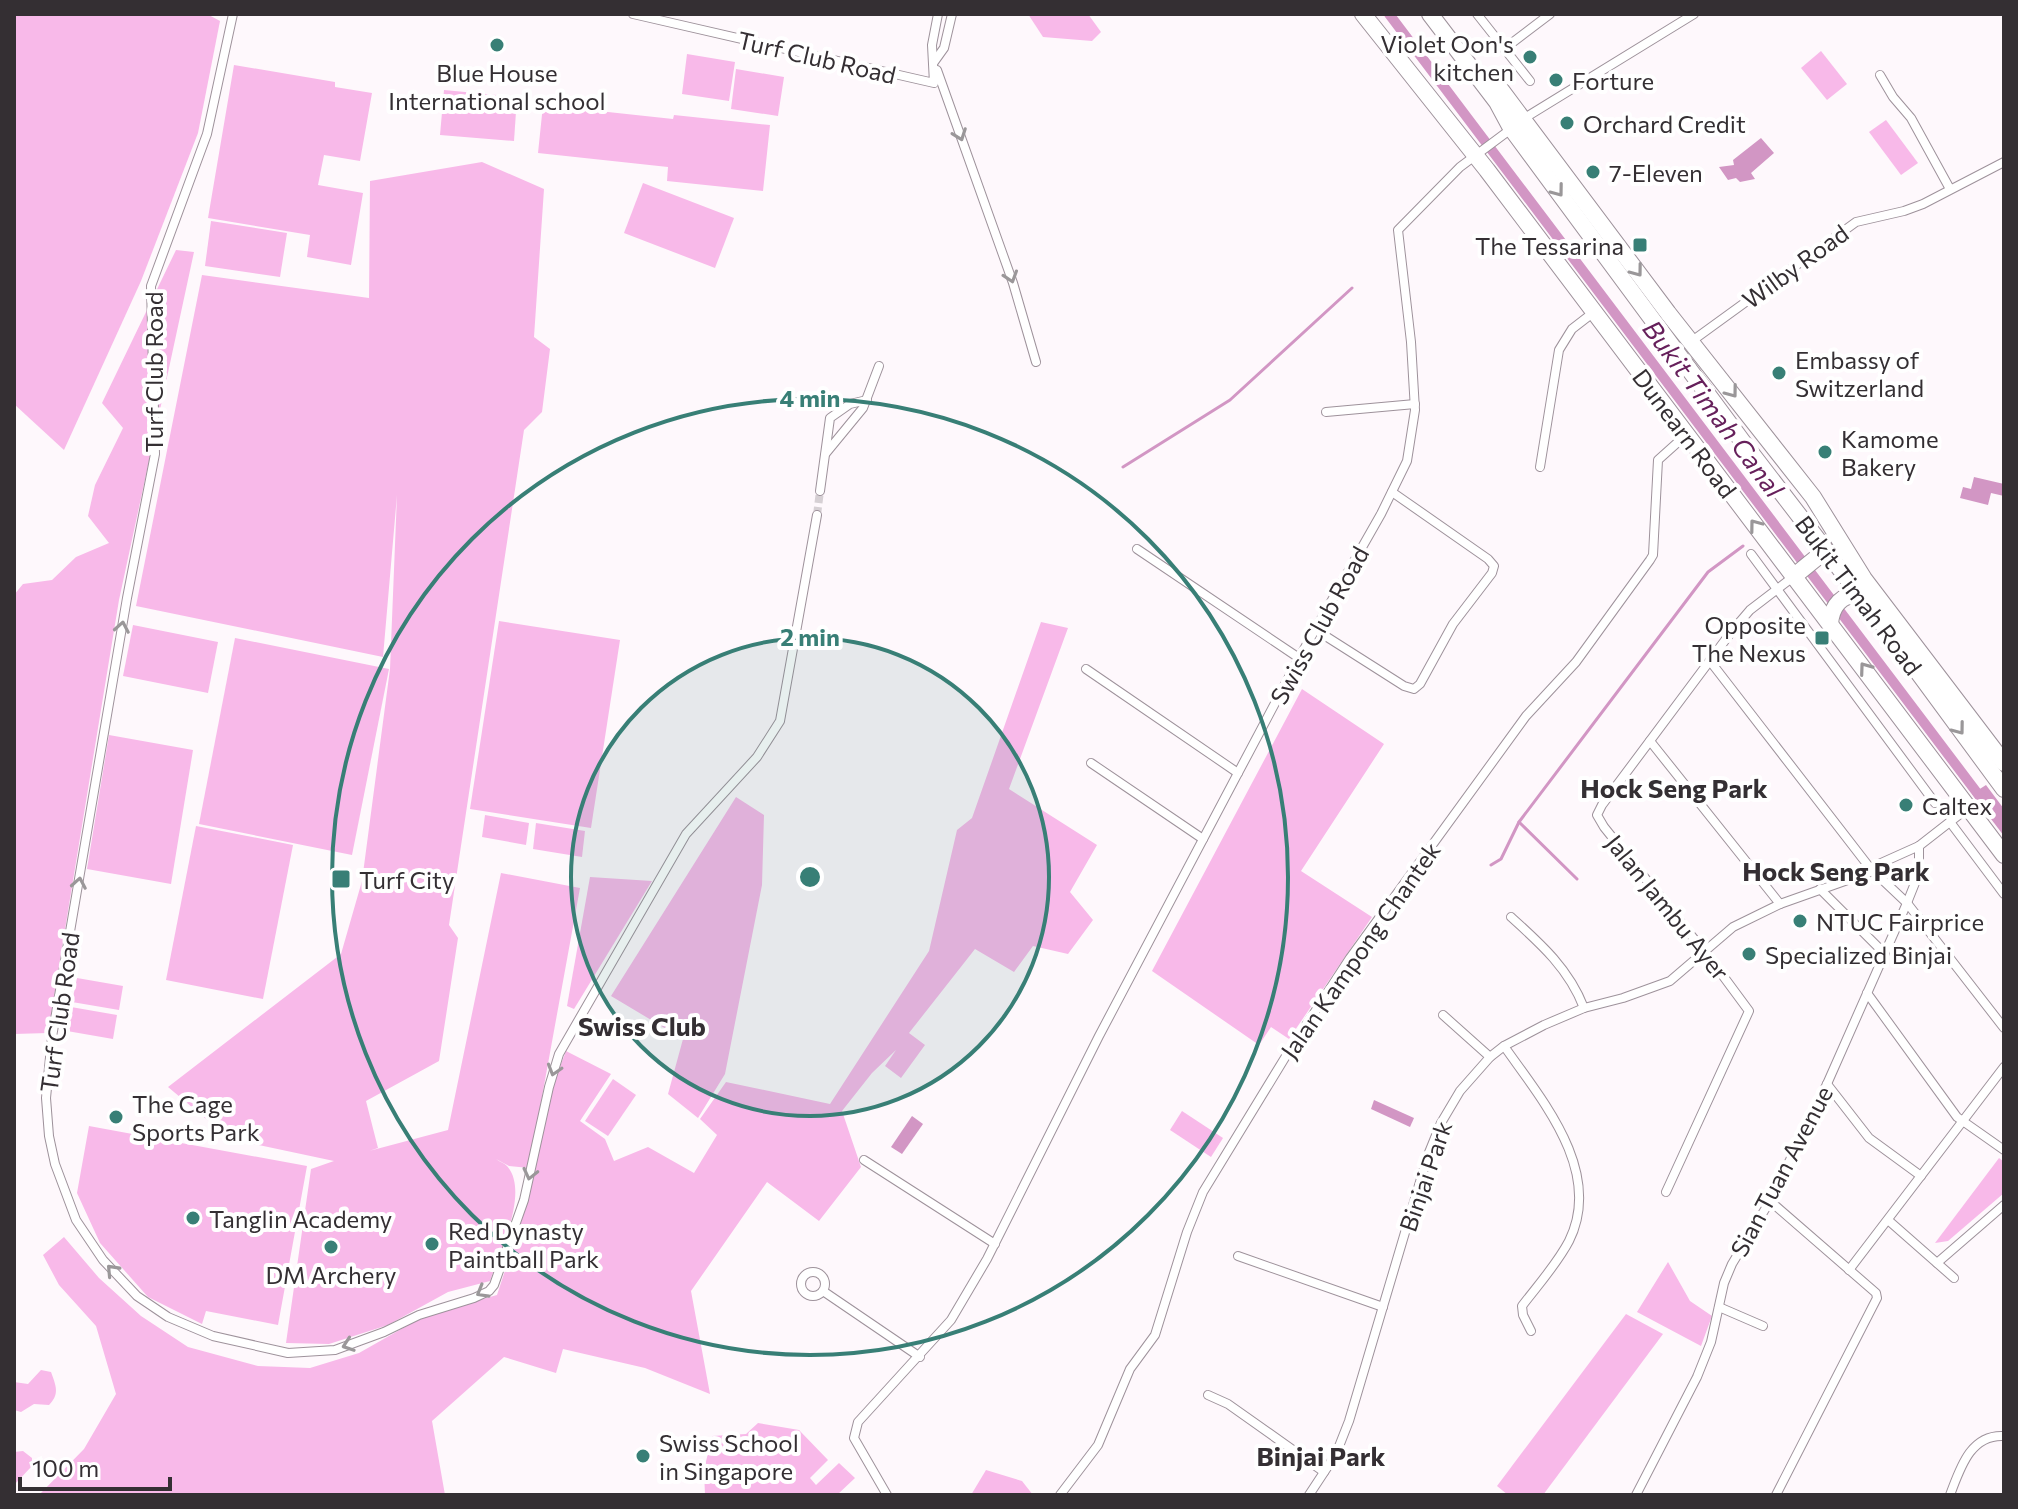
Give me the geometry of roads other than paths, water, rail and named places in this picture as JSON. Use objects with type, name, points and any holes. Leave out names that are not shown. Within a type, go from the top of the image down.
[{"type":"highway","name":"Dunearn Road","points":[[1363,14],[1478,152],[1594,312],[2004,855]]},
{"type":"highway","name":"Bukit Timah Road","points":[[1430,14],[1748,449],[1996,765],[2004,789]]},
{"type":"highway","points":[[1441,14],[1512,127],[1692,341],[1813,497],[1864,579],[1993,749],[1996,765]]},
{"type":"highway","points":[[1748,449],[1755,439],[1756,423]]},
{"type":"highway","points":[[1793,577],[1820,555],[1823,546]]},
{"type":"highway","points":[[1830,623],[1831,610],[1843,598],[1861,595]]},
{"type":"street","name":"Turf Club Road","points":[[233,14],[207,134],[151,286],[155,454],[57,1006],[46,1098],[55,1164],[76,1220],[103,1260],[137,1296],[168,1317],[213,1336],[265,1350],[314,1353],[335,1350],[419,1315],[489,1291],[512,1239],[524,1200],[559,1054],[686,834],[757,757],[780,721],[817,515]]},
{"type":"street","name":"Turf Club Road","points":[[633,14],[934,83],[932,45],[938,14]]},
{"type":"street","name":"Turf Club Road","points":[[934,62],[944,48],[952,14]]},
{"type":"street","points":[[1477,14],[1530,81]]},
{"type":"street","points":[[1504,49],[1550,14]]},
{"type":"street","points":[[1674,14],[1680,23]]},
{"type":"street","points":[[1478,152],[1512,127],[1694,14]]},
{"type":"street","name":"Turf Club Road","points":[[934,62],[1013,283],[1036,362]]},
{"type":"street","points":[[1880,75],[1911,118],[1950,189]]},
{"type":"street","name":"Swiss Club Road","points":[[887,1495],[854,1438],[858,1422],[951,1320],[995,1244],[1099,1036],[1407,461],[1415,404],[1398,230],[1478,152]]},
{"type":"street","name":"Wilby Road","points":[[1692,341],[1856,222],[1911,209],[2004,162]]},
{"type":"street","points":[[1540,467],[1559,350],[1572,329],[1594,312]]},
{"type":"street","points":[[825,453],[867,400],[879,366]]},
{"type":"street","points":[[820,491],[830,418],[850,404],[867,400]]},
{"type":"street","points":[[1326,412],[1415,404]]},
{"type":"street","points":[[830,425],[851,422]]},
{"type":"street","name":"Jalan Kampong Chantek","points":[[1060,1495],[1098,1445],[1130,1369],[1155,1335],[1187,1232],[1203,1192],[1286,1056],[1350,958],[1526,716],[1576,662],[1650,560],[1658,460],[1687,434]]},
{"type":"street","points":[[1316,630],[1404,686],[1414,689],[1420,684],[1453,624],[1492,573],[1494,566],[1488,559],[1392,492]]},
{"type":"street","points":[[1137,549],[1299,658]]},
{"type":"street","points":[[1751,554],[1935,803]]},
{"type":"street","name":"Jalan Jambu Ayer","points":[[1666,1192],[1749,1011],[1597,815],[1750,610],[1793,577]]},
{"type":"street","points":[[1710,661],[1872,870],[1907,903],[2004,1028]]},
{"type":"street","points":[[1086,669],[1238,773]]},
{"type":"street","points":[[1650,741],[1780,904]]},
{"type":"street","points":[[1091,763],[1203,839]]},
{"type":"street","name":"Binjai Park","points":[[1309,1495],[1336,1454],[1349,1421],[1419,1183],[1441,1123],[1460,1091],[1490,1057],[1544,1025],[1584,1008],[1670,981],[1733,927],[1780,904],[1872,870],[1919,846],[1969,807]]},
{"type":"street","points":[[1950,822],[2004,894]]},
{"type":"street","name":"Sian Tuan Avenue","points":[[1636,1495],[1697,1377],[1711,1342],[1724,1283],[1732,1264],[1770,1201],[1827,1084],[1907,903],[1919,873],[1919,846]]},
{"type":"street","points":[[1820,889],[1884,953]]},
{"type":"street","points":[[1511,917],[1550,952],[1577,991],[1584,1008]]},
{"type":"street","points":[[1867,993],[1962,1121],[2004,1150]]},
{"type":"street","points":[[1443,1015],[1490,1057]]},
{"type":"street","points":[[1504,1046],[1557,1121],[1576,1176],[1579,1203],[1569,1241],[1522,1306],[1531,1331]]},
{"type":"street","points":[[1849,1270],[2004,1067]]},
{"type":"street","points":[[1827,1084],[1869,1138],[1921,1176]]},
{"type":"street","points":[[864,1160],[995,1244]]},
{"type":"street","points":[[1770,1201],[1876,1293],[1877,1303],[1776,1495]]},
{"type":"street","points":[[1937,1263],[2004,1205]]},
{"type":"street","points":[[1888,1220],[1954,1278]]},
{"type":"street","points":[[1238,1256],[1383,1307]]},
{"type":"street","points":[[823,1291],[920,1357]]},
{"type":"street","points":[[1719,1307],[1763,1326]]},
{"type":"street","points":[[1208,1395],[1228,1404],[1324,1472]]},
{"type":"street","points":[[1950,1495],[1962,1463],[1975,1444],[1993,1436],[2004,1436]]},
{"type":"waterway","name":"Bukit Timah Canal","points":[[1389,14],[1984,802]]},
{"type":"waterway","points":[[1123,467],[1230,400],[1352,288]]},
{"type":"waterway","points":[[1491,865],[1501,859],[1519,822],[1708,572],[1743,546]]},
{"type":"waterway","points":[[1519,822],[1577,879]]},
{"type":"tunnel","points":[[817,515],[820,491]]},
{"type":"place","name":"Blue House International school","points":[[497,45]]},
{"type":"place","name":"Violet Oon's kitchen","points":[[1530,57]]},
{"type":"place","name":"Forture","points":[[1556,80]]},
{"type":"place","name":"Orchard Credit","points":[[1567,123]]},
{"type":"place","name":"7-Eleven","points":[[1593,172]]},
{"type":"place","name":"The Tessarina","points":[[1640,245]]},
{"type":"place","name":"Embassy of Switzerland","points":[[1779,373]]},
{"type":"place","name":"Kamome Bakery","points":[[1825,452]]},
{"type":"place","name":"Opposite The Nexus","points":[[1822,638]]},
{"type":"place","name":"Caltex","points":[[1906,805]]},
{"type":"place","name":"Turf City","points":[[341,879]]},
{"type":"place","name":"NTUC Fairprice","points":[[1800,921]]},
{"type":"place","name":"Specialized Binjai","points":[[1749,954]]},
{"type":"place","name":"The Cage Sports Park","points":[[116,1117]]},
{"type":"place","name":"Tanglin Academy","points":[[193,1218]]},
{"type":"place","name":"Red Dynasty Paintball Park","points":[[432,1244]]},
{"type":"place","name":"DM Archery","points":[[331,1247]]},
{"type":"place","name":"Swiss School in Singapore","points":[[643,1456]]},
{"type":"district","name":"Hock Seng Park","points":[[1674,787]]},
{"type":"district","name":"Hock Seng Park","points":[[1836,870]]},
{"type":"district","name":"Swiss Club","points":[[642,1025]]},
{"type":"district","name":"Binjai Park","points":[[1321,1455]]}]
